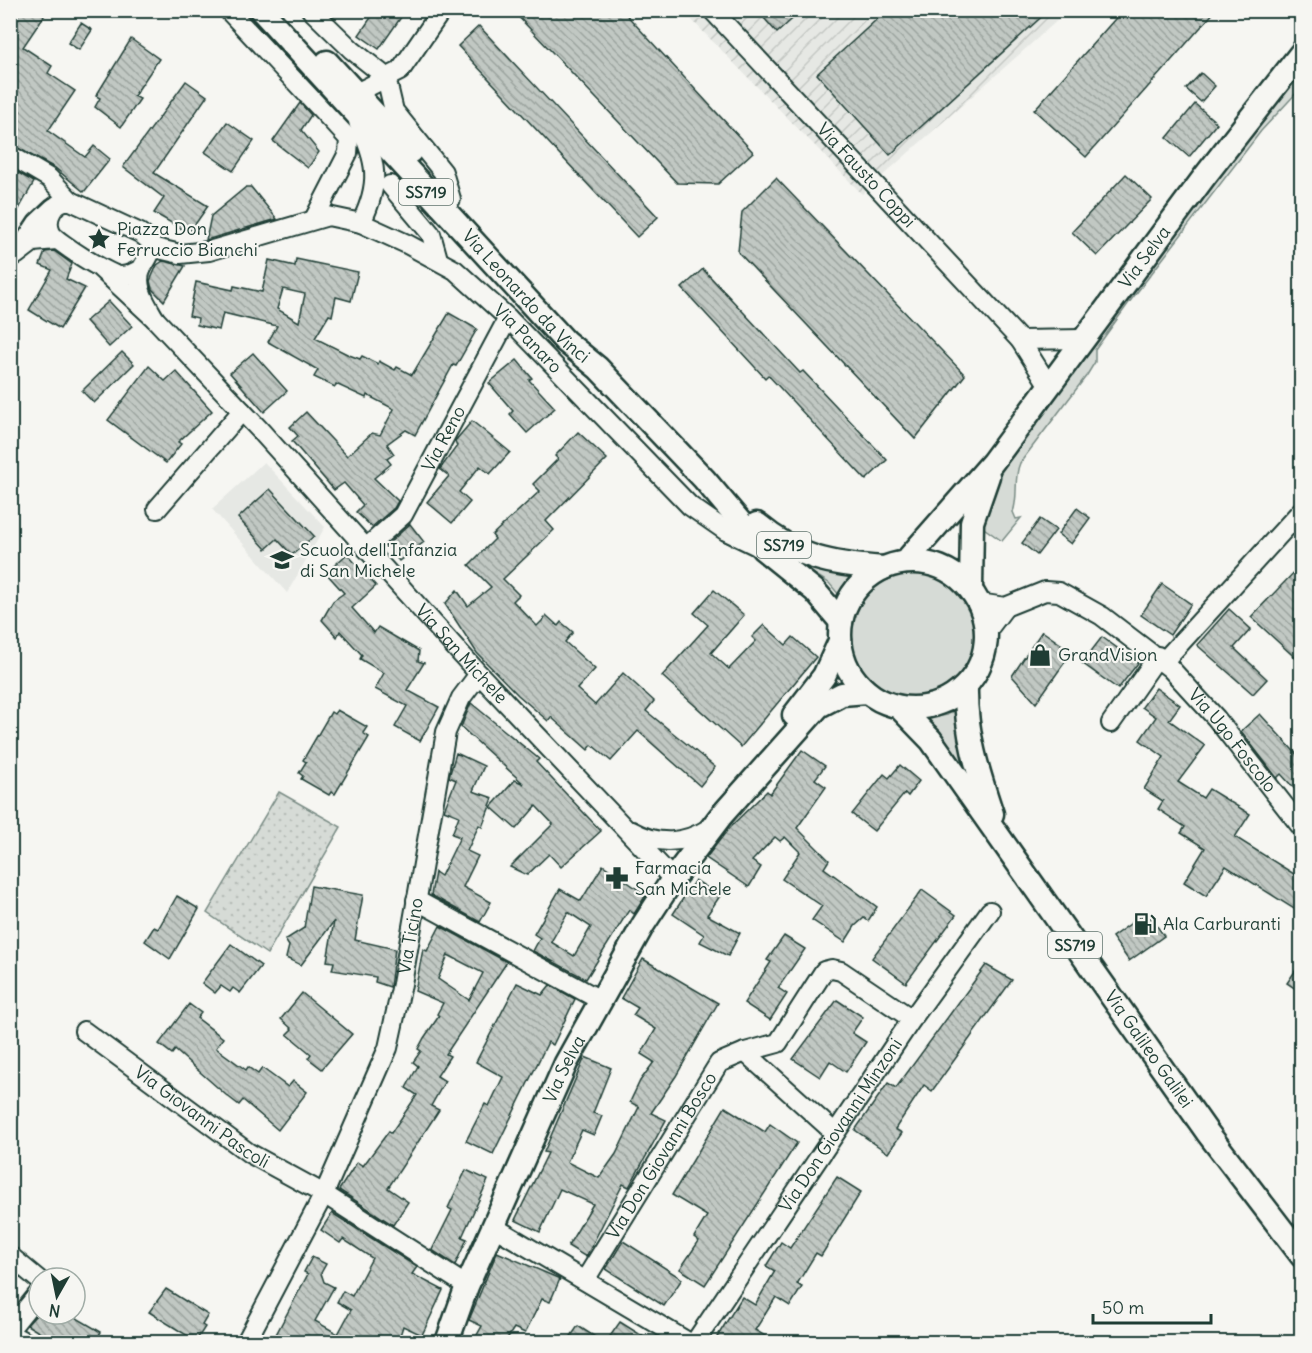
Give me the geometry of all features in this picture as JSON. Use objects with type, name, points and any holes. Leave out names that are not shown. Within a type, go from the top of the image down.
[{"type":"main road","name":"Via Leonardo da Vinci","points":[[261,10],[356,117],[565,341],[598,368],[704,479],[763,549],[815,591],[840,631]]},
{"type":"main road","name":"Via Leonardo da Vinci","points":[[280,10],[572,331],[598,368]]},
{"type":"main road","name":"Via Selva","points":[[905,562],[992,464],[1083,339],[1302,52]]},
{"type":"main road","name":"Via Selva","points":[[975,596],[972,522],[992,464]]},
{"type":"main road","name":"Via Leonardo da Vinci","points":[[704,479],[777,541],[801,554],[835,564],[883,568]]},
{"type":"main road","points":[[905,562],[926,563],[946,569],[975,596],[987,631],[982,661],[966,687],[935,705],[899,707],[867,692],[848,669],[840,631],[853,593],[867,578],[883,568],[905,562]]},
{"type":"main road","name":"Via Selva","points":[[716,822],[742,780],[824,676],[840,631]]},
{"type":"main road","name":"Via Galileo Galilei","points":[[966,687],[966,718],[975,763],[1001,838]]},
{"type":"main road","name":"Via Selva","points":[[447,1342],[467,1286],[566,1064],[600,1000],[673,879],[716,822],[819,706],[842,694],[867,692]]},
{"type":"main road","name":"Via Galileo Galilei","points":[[899,707],[932,740],[1207,1132],[1302,1256]]},
{"type":"street","points":[[228,10],[349,139],[348,153],[314,219]]},
{"type":"street","points":[[311,10],[352,50],[386,77],[394,111],[443,172],[452,199]]},
{"type":"street","points":[[356,93],[404,66],[442,10]]},
{"type":"street","name":"Via Fausto Coppi","points":[[712,10],[1020,340],[1049,386]]},
{"type":"street","points":[[356,117],[371,149],[375,169],[373,195],[361,223]]},
{"type":"street","points":[[10,154],[50,178],[71,201],[140,233],[150,242],[152,248],[147,262],[142,268],[121,276],[100,268],[56,240],[49,228],[53,207]]},
{"type":"street","points":[[390,185],[431,234],[438,259]]},
{"type":"street","points":[[13,259],[37,223],[53,207],[59,202],[71,201]]},
{"type":"street","name":"Via Panaro","points":[[152,248],[180,254],[209,251],[328,216],[361,223],[438,259],[462,276],[508,318],[690,506],[726,531],[763,549]]},
{"type":"street","points":[[13,259],[33,242],[56,240]]},
{"type":"street","name":"Via San Michele","points":[[100,268],[155,319],[242,411],[480,674],[673,879]]},
{"type":"street","name":"Via San Michele","points":[[142,268],[140,284],[142,295],[155,319]]},
{"type":"street","name":"Via Reno","points":[[366,548],[403,515],[508,318]]},
{"type":"street","points":[[1020,340],[1083,339]]},
{"type":"street","points":[[157,509],[242,411]]},
{"type":"street","points":[[1111,723],[1161,658],[1302,510]]},
{"type":"street","name":"Via Ugo Foscolo","points":[[1005,607],[1036,592],[1059,592],[1096,612],[1161,658],[1216,718],[1302,828]]},
{"type":"street","points":[[975,596],[1005,607],[987,631]]},
{"type":"street","name":"Via Ticino","points":[[246,1342],[324,1194],[388,1048],[446,732],[461,698],[480,674]]},
{"type":"street","name":"Via San Michele","points":[[625,828],[646,838],[667,843],[682,841],[716,822]]},
{"type":"street","points":[[416,900],[600,1000]]},
{"type":"street","name":"Via Don Giovanni Minzoni","points":[[695,1342],[912,1020],[990,911]]},
{"type":"street","name":"Via Don Giovanni Bosco","points":[[585,1280],[718,1064],[745,1052],[778,1043],[820,975],[832,969],[847,975],[912,1020]]},
{"type":"street","name":"Via Giovanni Pascoli","points":[[84,1031],[249,1153],[324,1194]]},
{"type":"street","points":[[745,1052],[835,1133]]},
{"type":"street","points":[[324,1194],[467,1286]]},
{"type":"street","points":[[494,1227],[688,1342]]},
{"type":"street","points":[[10,1256],[27,1270]]},
{"type":"street","points":[[10,1329],[27,1308]]},
{"type":"street","points":[[10,1334],[25,1342]]},
{"type":"shaded area","points":[[683,11],[1068,11],[862,194]]},
{"type":"shaded area","points":[[1301,62],[1301,88],[1261,131],[1128,304],[1095,350],[1095,362],[1087,375],[1020,463],[1013,512],[1016,519],[1021,518],[1002,541],[981,526],[996,480],[1012,452]]},
{"type":"shaded area","name":"Scuola dell'Infanzia di San Michele","points":[[264,462],[325,527],[287,593],[212,509]]},
{"type":"shaded area","points":[[806,562],[852,572],[854,577],[840,596],[829,583],[803,567]]},
{"type":"shaded area","points":[[912,573],[936,578],[956,592],[970,612],[975,636],[970,660],[956,680],[936,694],[912,699],[888,694],[868,680],[854,660],[849,636],[854,612],[868,592],[888,578]]},
{"type":"shaded area","points":[[957,709],[966,762],[960,765],[936,727],[925,719],[947,715]]},
{"type":"shaded area","points":[[279,792],[341,827],[267,954],[207,913]]},
{"type":"building","points":[[21,10],[48,10],[23,47],[52,66],[48,73],[75,91],[48,131],[85,157],[94,146],[110,159],[84,192],[55,168],[10,144],[10,126],[20,111],[10,105],[10,26]]},
{"type":"building","points":[[376,10],[406,10],[379,49],[359,35]]},
{"type":"building","points":[[512,10],[622,10],[753,152],[718,184],[677,183]]},
{"type":"building","points":[[757,10],[802,10],[777,33]]},
{"type":"building","points":[[887,10],[1049,10],[890,155],[817,74]]},
{"type":"building","points":[[1123,10],[1216,10],[1086,157],[1034,110]]},
{"type":"building","points":[[81,23],[92,30],[79,50],[68,43]]},
{"type":"building","points":[[479,26],[658,217],[637,237],[458,46]]},
{"type":"building","points":[[131,39],[159,59],[134,96],[140,99],[121,127],[95,107],[100,98],[96,96]]},
{"type":"building","points":[[1201,73],[1215,86],[1201,102],[1186,89]]},
{"type":"building","points":[[186,81],[207,96],[154,173],[208,206],[189,233],[154,213],[164,198],[123,167]]},
{"type":"building","points":[[300,103],[311,115],[301,130],[319,152],[308,168],[273,141]]},
{"type":"building","points":[[1195,104],[1217,123],[1189,157],[1167,138]]},
{"type":"building","points":[[227,122],[254,141],[233,171],[205,152]]},
{"type":"building","points":[[10,168],[34,182],[10,225]]},
{"type":"building","points":[[1126,174],[1152,199],[1097,256],[1072,232]]},
{"type":"building","points":[[776,178],[965,375],[915,439],[738,252],[742,212]]},
{"type":"building","points":[[246,187],[251,187],[277,219],[206,240],[211,216]]},
{"type":"building","points":[[54,251],[72,264],[66,279],[85,288],[60,329],[29,310],[52,270],[40,265],[45,252]]},
{"type":"building","points":[[296,259],[358,272],[351,301],[336,297],[332,316],[329,315],[315,338],[360,359],[362,356],[378,364],[379,361],[395,370],[397,367],[412,375],[449,313],[477,329],[456,366],[453,365],[415,435],[406,430],[387,444],[394,454],[387,459],[391,464],[374,478],[398,501],[394,508],[372,527],[356,512],[363,505],[344,483],[334,490],[292,441],[298,436],[290,427],[306,412],[347,456],[372,433],[380,435],[394,409],[367,395],[366,398],[314,377],[318,370],[268,342],[277,326],[223,313],[219,330],[197,325],[198,318],[189,316],[196,282],[233,290],[234,286],[262,292],[269,260],[295,266]],"holes":[[[283,289],[305,294],[299,322],[277,309]]]},
{"type":"building","points":[[163,261],[185,266],[164,301],[152,289],[150,281],[157,265]]},
{"type":"building","points":[[703,269],[800,373],[803,371],[887,460],[866,480],[768,375],[765,378],[682,288]]},
{"type":"building","points":[[109,301],[132,326],[109,347],[86,321]]},
{"type":"building","points":[[122,352],[134,364],[94,403],[82,391]]},
{"type":"building","points":[[253,353],[287,391],[264,412],[230,373]]},
{"type":"building","points":[[517,360],[532,378],[529,380],[555,408],[527,433],[510,414],[513,411],[489,383]]},
{"type":"building","points":[[149,366],[165,381],[176,371],[212,411],[178,442],[181,444],[166,463],[108,420]]},
{"type":"building","points":[[472,421],[510,452],[490,474],[480,466],[459,492],[470,502],[452,523],[427,502],[449,476],[440,469],[457,446],[455,441]]},
{"type":"building","points":[[578,432],[607,459],[546,521],[554,530],[503,579],[519,595],[513,601],[537,626],[547,616],[558,626],[561,622],[573,632],[565,642],[595,669],[577,689],[595,705],[623,673],[654,701],[646,711],[715,767],[700,786],[638,731],[611,761],[592,745],[588,750],[551,717],[548,721],[518,695],[477,653],[445,604],[457,590],[468,606],[491,587],[469,565],[495,539],[492,535],[540,491],[533,484],[558,459],[555,456]]},
{"type":"building","points":[[270,489],[314,536],[292,555],[277,539],[266,549],[238,518]]},
{"type":"building","points":[[1077,508],[1090,518],[1071,544],[1058,534]]},
{"type":"building","points":[[1040,519],[1056,530],[1037,555],[1022,543]]},
{"type":"building","points":[[410,524],[424,542],[399,561],[387,545]]},
{"type":"building","points":[[347,554],[376,586],[352,608],[374,633],[378,627],[419,651],[418,661],[424,663],[407,690],[439,707],[420,741],[395,727],[407,706],[375,689],[384,673],[360,659],[362,655],[340,631],[337,637],[322,620],[333,601],[344,593],[326,573]]},
{"type":"building","points":[[1302,564],[1302,664],[1251,617]]},
{"type":"building","points":[[1162,584],[1191,604],[1170,635],[1141,615]]},
{"type":"building","points":[[714,590],[744,615],[711,653],[729,669],[756,641],[752,637],[764,625],[786,645],[793,637],[816,657],[741,747],[662,676],[708,625],[694,613]]},
{"type":"building","points":[[1229,609],[1251,629],[1234,648],[1267,679],[1253,694],[1197,645]]},
{"type":"building","points":[[1042,631],[1072,652],[1036,703],[1012,676]]},
{"type":"building","points":[[1102,637],[1138,663],[1118,689],[1082,663]]},
{"type":"building","points":[[1156,688],[1180,705],[1169,720],[1205,746],[1178,782],[1203,798],[1209,789],[1250,814],[1235,837],[1302,879],[1302,914],[1226,866],[1206,896],[1184,882],[1205,848],[1181,833],[1185,827],[1158,809],[1163,801],[1144,789],[1164,757],[1140,740],[1156,717],[1142,707]]},
{"type":"building","points":[[471,703],[539,759],[536,762],[601,831],[561,867],[549,854],[527,875],[510,867],[553,824],[536,806],[516,829],[491,807],[515,780],[524,784],[461,727]]},
{"type":"building","points":[[337,710],[367,727],[363,733],[369,737],[335,794],[331,792],[329,795],[301,779],[303,776],[299,773],[306,762],[303,760],[331,712],[334,714]]},
{"type":"building","points":[[1260,714],[1302,760],[1302,797],[1281,774],[1277,778],[1241,731]]},
{"type":"building","points":[[802,750],[825,766],[815,779],[826,787],[797,828],[829,860],[824,868],[877,907],[868,921],[864,918],[855,926],[845,942],[812,920],[822,906],[782,879],[800,852],[785,837],[780,841],[775,837],[752,861],[761,867],[749,887],[706,858],[729,828],[767,791],[770,794]]},
{"type":"building","points":[[456,753],[484,766],[473,791],[493,798],[482,827],[479,825],[467,851],[478,856],[463,887],[491,902],[480,922],[431,895],[435,872],[441,876],[460,837],[452,834],[459,816],[444,810],[456,780],[449,777]]},
{"type":"building","points":[[900,765],[919,781],[908,796],[905,793],[874,831],[852,814],[884,774],[889,778]]},
{"type":"building","points":[[603,865],[646,895],[634,914],[629,910],[586,979],[533,951],[540,938],[534,934],[560,889],[581,901]],"holes":[[[568,912],[591,927],[574,956],[551,942]]]},
{"type":"building","points":[[695,880],[720,896],[707,915],[740,933],[728,956],[700,942],[704,935],[673,914]]},
{"type":"building","points":[[311,886],[363,895],[355,940],[395,949],[390,987],[375,982],[376,977],[332,970],[334,962],[327,961],[334,921],[301,965],[286,958],[289,946],[285,940],[304,928]]},
{"type":"building","points":[[922,890],[956,915],[906,983],[872,958]]},
{"type":"building","points":[[177,896],[199,909],[170,959],[145,941],[154,927],[158,929]]},
{"type":"building","points":[[1147,912],[1164,936],[1129,961],[1112,937]]},
{"type":"building","points":[[440,926],[507,962],[446,1054],[450,1056],[437,1076],[445,1081],[431,1106],[439,1110],[388,1188],[408,1202],[393,1225],[339,1190],[357,1162],[363,1166],[389,1131],[391,1133],[417,1095],[406,1088],[418,1066],[413,1062],[421,1051],[418,1049],[424,1038],[439,1016],[437,1014],[443,1003],[415,991],[423,949],[427,951]],"holes":[[[448,955],[483,973],[469,1000],[438,979]]]},
{"type":"building","points":[[784,936],[805,949],[778,988],[787,994],[770,1020],[744,1003],[771,962],[767,960]]},
{"type":"building","points":[[231,944],[261,966],[240,993],[233,988],[230,992],[221,986],[215,993],[202,983]]},
{"type":"building","points":[[643,959],[718,1003],[676,1076],[651,1113],[666,1120],[629,1187],[623,1184],[586,1257],[568,1246],[593,1204],[560,1189],[540,1232],[515,1220],[548,1153],[544,1152],[585,1057],[611,1068],[593,1113],[602,1116],[594,1135],[582,1130],[567,1162],[599,1178],[616,1154],[639,1107],[630,1102],[640,1081],[654,1062],[641,1054],[656,1029],[633,1015],[638,1008],[621,998]]},
{"type":"building","points":[[1302,961],[1302,993],[1287,983]]},
{"type":"building","points":[[986,965],[1012,980],[932,1091],[924,1085],[895,1129],[902,1133],[888,1153],[855,1130],[888,1083],[896,1088]]},
{"type":"building","points":[[517,983],[542,995],[550,985],[575,999],[553,1045],[548,1042],[493,1154],[466,1141],[485,1104],[489,1106],[503,1077],[476,1062]]},
{"type":"building","points":[[302,993],[352,1034],[322,1069],[308,1058],[311,1054],[287,1034],[292,1029],[281,1019]]},
{"type":"building","points":[[837,1000],[863,1017],[852,1033],[866,1042],[846,1072],[830,1061],[820,1077],[793,1059]]},
{"type":"building","points":[[189,1004],[201,1013],[197,1018],[223,1038],[216,1048],[246,1070],[248,1067],[258,1074],[262,1068],[288,1087],[293,1081],[307,1092],[278,1130],[243,1100],[239,1105],[226,1095],[175,1050],[172,1054],[159,1044]]},
{"type":"building","points":[[725,1107],[765,1132],[770,1124],[797,1143],[705,1285],[680,1269],[699,1241],[694,1237],[707,1216],[672,1195]]},
{"type":"building","points":[[466,1170],[488,1180],[462,1237],[467,1239],[455,1265],[432,1250],[452,1210],[448,1208]]},
{"type":"building","points":[[837,1177],[861,1192],[821,1256],[816,1253],[797,1284],[802,1287],[790,1306],[776,1297],[755,1330],[775,1342],[725,1342],[717,1337],[742,1297],[755,1305],[775,1271],[766,1266],[781,1242],[790,1248]]},
{"type":"building","points":[[332,1213],[417,1267],[412,1274],[443,1290],[422,1335],[403,1326],[398,1342],[272,1342],[308,1274],[304,1272],[312,1257],[326,1264],[321,1273],[324,1282],[334,1287],[315,1321],[338,1334],[351,1310],[337,1302],[343,1291],[352,1296],[372,1258],[343,1239],[340,1243],[321,1230]]},
{"type":"building","points":[[623,1241],[682,1279],[664,1306],[606,1269]]},
{"type":"building","points":[[497,1252],[560,1279],[550,1302],[542,1299],[525,1333],[514,1328],[505,1342],[473,1342],[482,1326],[469,1320]]},
{"type":"building","points":[[166,1289],[208,1315],[202,1325],[205,1327],[196,1341],[149,1312]]},
{"type":"building","points":[[620,1322],[652,1342],[606,1342]]},
{"type":"building","points":[[87,1324],[101,1332],[95,1342],[55,1342],[29,1326],[87,1326]]},
{"type":"building","points":[[578,1326],[603,1342],[567,1342]]},
{"type":"place","name":"Piazza Don Ferruccio Bianchi","points":[[99,239]]},
{"type":"place","name":"Scuola dell'Infanzia di San Michele","points":[[282,560]]},
{"type":"place","name":"GrandVision","points":[[1040,655]]},
{"type":"place","name":"Farmacia San Michele","points":[[617,878]]},
{"type":"place","name":"Ala Carburanti","points":[[1145,924]]}]
